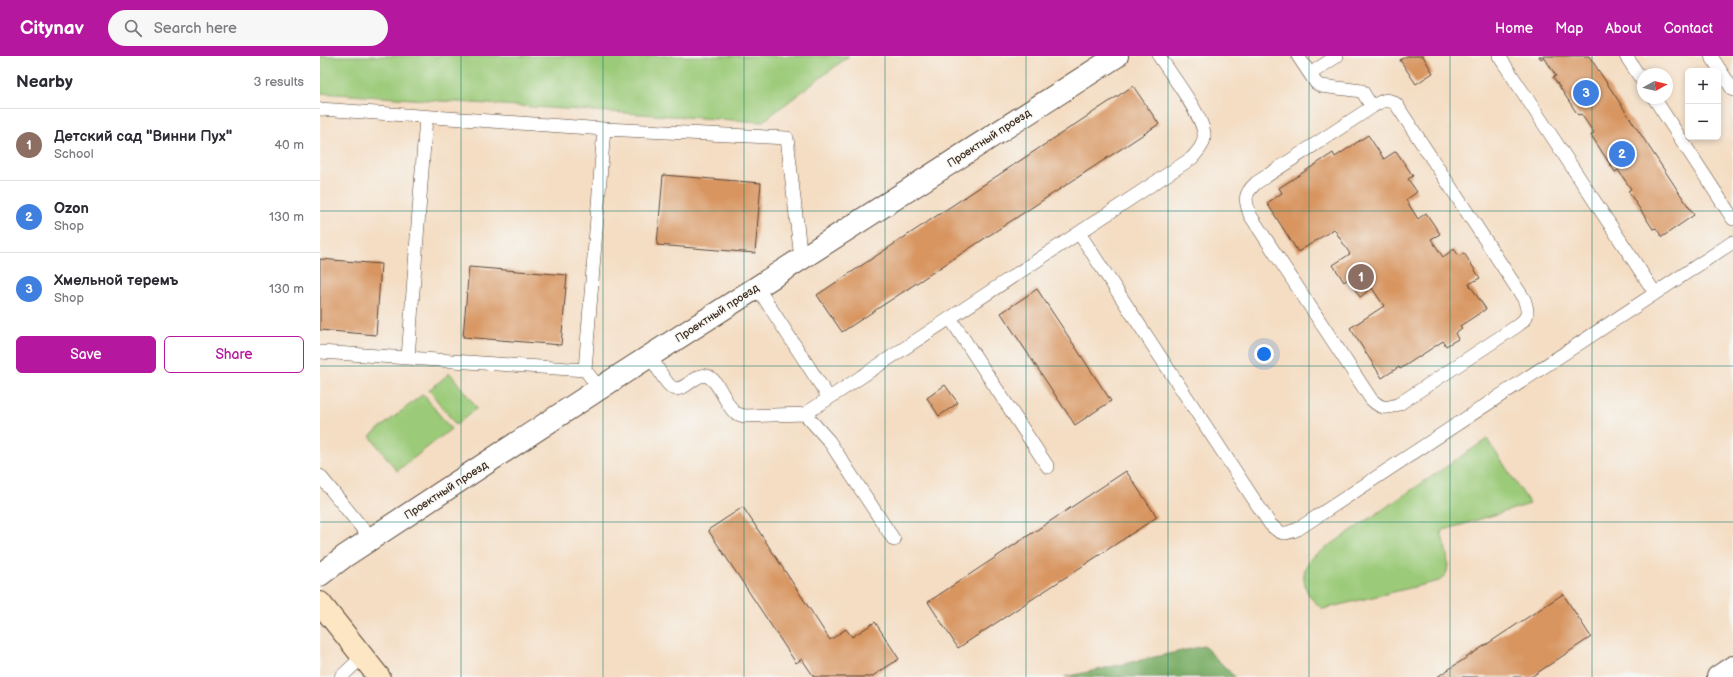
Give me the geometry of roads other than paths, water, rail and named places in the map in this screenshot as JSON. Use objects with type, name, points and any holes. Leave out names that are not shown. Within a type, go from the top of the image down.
[{"type":"main road","points":[[320,603],[379,677]]},
{"type":"street","name":"Проектный проезд","points":[[320,575],[371,539],[650,356],[1117,56]]},
{"type":"street","points":[[1718,677],[1733,667]]},
{"type":"lane","points":[[650,356],[668,384],[673,388],[678,389],[702,375],[708,376],[714,381],[736,413],[744,416],[804,414],[1192,158],[1201,148],[1204,135],[1200,119],[1159,56]]},
{"type":"lane","points":[[1298,56],[1310,74],[1321,86],[1362,91],[1372,107]]},
{"type":"lane","points":[[1310,74],[1336,56]]},
{"type":"lane","points":[[1499,56],[1655,293]]},
{"type":"lane","points":[[1626,56],[1637,73]]},
{"type":"lane","points":[[1711,56],[1733,90]]},
{"type":"lane","points":[[1385,100],[1391,100],[1396,104],[1524,299],[1528,310],[1526,319],[1517,326],[1399,404],[1388,408],[1378,406],[1371,399],[1250,215],[1246,202],[1248,191],[1256,184],[1372,107],[1385,100]]},
{"type":"lane","points":[[1658,104],[1733,219]]},
{"type":"lane","points":[[320,109],[604,129],[787,138],[801,259]]},
{"type":"lane","points":[[408,358],[426,117]]},
{"type":"lane","points":[[600,389],[584,370],[604,129]]},
{"type":"lane","points":[[1079,233],[1270,524],[1278,532],[1287,533],[1304,524],[1733,242]]},
{"type":"lane","points":[[757,287],[829,398]]},
{"type":"lane","points":[[950,318],[1048,467]]},
{"type":"lane","points":[[320,352],[584,370]]},
{"type":"lane","points":[[804,414],[829,441],[894,540]]},
{"type":"lane","points":[[320,476],[371,539]]},
{"type":"lane","points":[[341,677],[362,656]]},
{"type":"place","name":"Хмельной теремъ","points":[[1586,93]]},
{"type":"place","name":"Ozon","points":[[1622,154]]},
{"type":"place","name":"Детский сад \"Винни Пух\"","points":[[1361,277]]}]
